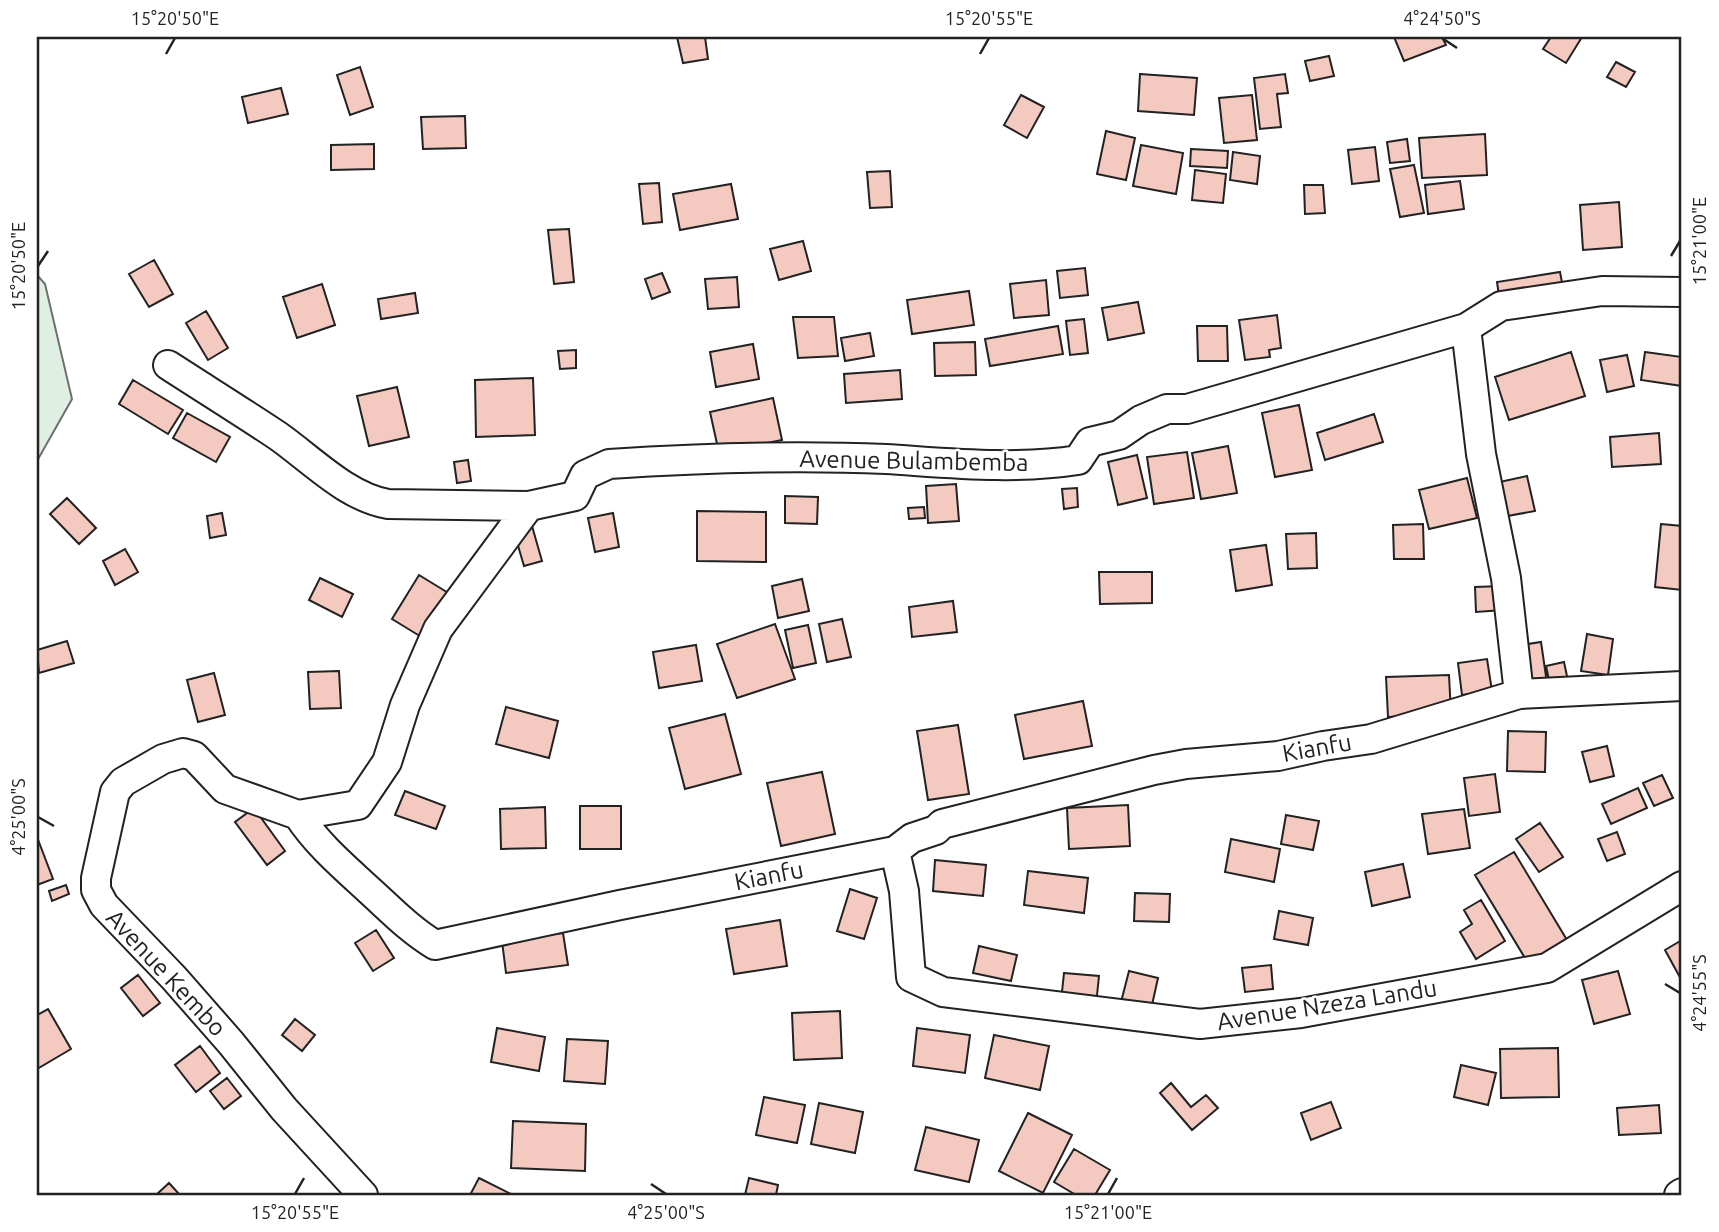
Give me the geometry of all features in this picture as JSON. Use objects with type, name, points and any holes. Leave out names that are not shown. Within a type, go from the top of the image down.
[{"type":"street","name":"Avenue Bulambemba","points":[[168,365],[278,437],[356,493],[372,501],[388,504],[529,506],[575,496],[585,475],[609,464],[807,457],[887,459],[957,465],[1078,460],[1090,442],[1119,435],[1141,420],[1167,409],[1187,409],[1466,328],[1501,306],[1602,291],[1682,292]]},
{"type":"street","points":[[1466,328],[1481,454],[1506,578],[1519,694]]},
{"type":"street","points":[[298,816],[358,805],[387,762],[405,705],[438,629],[529,506]]},
{"type":"street","name":"Kianfu","points":[[298,816],[309,833],[331,855],[416,933],[435,945],[620,905],[895,851],[912,838],[936,830],[942,824],[1154,770],[1186,764],[1278,756],[1371,739],[1519,694],[1682,686]]},
{"type":"street","name":"Avenue Kembo","points":[[298,816],[225,789],[194,756],[183,753],[163,759],[123,782],[115,792],[96,878],[96,890],[104,905],[174,978],[284,1109],[363,1195]]},
{"type":"street","name":"Avenue Nzeza Landu","points":[[895,851],[904,891],[911,977],[943,992],[1200,1024],[1301,1013],[1547,968],[1682,886]]},
{"type":"green space","points":[[37,275],[45,284],[72,399],[37,461]]},
{"type":"building","points":[[677,37],[705,37],[708,59],[683,63]]},
{"type":"building","points":[[1394,37],[1442,37],[1446,45],[1404,61]]},
{"type":"building","points":[[1551,37],[1582,37],[1566,63],[1543,49]]},
{"type":"building","points":[[1329,56],[1334,76],[1310,81],[1305,61]]},
{"type":"building","points":[[1616,62],[1635,72],[1626,87],[1607,77]]},
{"type":"building","points":[[360,67],[373,107],[350,115],[337,75]]},
{"type":"building","points":[[1140,74],[1197,78],[1194,115],[1138,111]]},
{"type":"building","points":[[1285,74],[1288,93],[1277,94],[1281,127],[1260,129],[1254,78]]},
{"type":"building","points":[[281,88],[288,114],[248,123],[242,97]]},
{"type":"building","points":[[1021,95],[1044,107],[1027,138],[1004,125]]},
{"type":"building","points":[[1252,95],[1257,140],[1224,143],[1219,98]]},
{"type":"building","points":[[465,116],[466,148],[423,149],[421,117]]},
{"type":"building","points":[[1106,131],[1135,138],[1126,180],[1097,174]]},
{"type":"building","points":[[1485,134],[1487,175],[1422,178],[1419,138]]},
{"type":"building","points":[[1407,139],[1410,161],[1390,163],[1387,142]]},
{"type":"building","points":[[374,144],[374,169],[331,170],[331,145]]},
{"type":"building","points":[[1141,145],[1183,153],[1176,194],[1133,186]]},
{"type":"building","points":[[1375,147],[1379,181],[1352,184],[1348,150]]},
{"type":"building","points":[[1191,149],[1228,151],[1227,168],[1190,166]]},
{"type":"building","points":[[1233,152],[1260,156],[1257,184],[1230,180]]},
{"type":"building","points":[[1414,165],[1424,213],[1400,217],[1390,169]]},
{"type":"building","points":[[1195,170],[1226,174],[1223,203],[1192,200]]},
{"type":"building","points":[[890,171],[892,207],[870,208],[867,172]]},
{"type":"building","points":[[1460,181],[1464,209],[1428,214],[1425,185]]},
{"type":"building","points":[[659,183],[662,222],[643,224],[639,184]]},
{"type":"building","points":[[731,184],[738,219],[680,230],[673,194]]},
{"type":"building","points":[[1304,185],[1323,185],[1325,213],[1305,214]]},
{"type":"building","points":[[1619,202],[1622,247],[1583,250],[1580,205]]},
{"type":"building","points":[[569,229],[574,282],[554,284],[548,230]]},
{"type":"building","points":[[803,241],[811,271],[779,280],[770,249]]},
{"type":"building","points":[[154,260],[173,294],[149,307],[129,274]]},
{"type":"building","points":[[1085,268],[1088,295],[1060,298],[1057,271]]},
{"type":"building","points":[[1560,272],[1564,293],[1500,303],[1497,282]]},
{"type":"building","points":[[662,273],[670,292],[652,299],[645,279]]},
{"type":"building","points":[[737,277],[739,307],[708,309],[705,279]]},
{"type":"building","points":[[1046,280],[1049,315],[1014,318],[1010,284]]},
{"type":"building","points":[[322,284],[335,325],[297,338],[283,297]]},
{"type":"building","points":[[969,291],[974,325],[912,334],[907,300]]},
{"type":"building","points":[[415,293],[418,313],[381,319],[378,299]]},
{"type":"building","points":[[1138,302],[1144,333],[1108,340],[1102,308]]},
{"type":"building","points":[[206,311],[228,348],[208,360],[186,323]]},
{"type":"building","points":[[1277,315],[1281,348],[1269,350],[1270,357],[1245,360],[1239,320]]},
{"type":"building","points":[[793,317],[834,317],[838,356],[798,358]]},
{"type":"building","points":[[1084,319],[1088,353],[1070,355],[1066,321]]},
{"type":"building","points":[[1058,326],[1063,354],[990,366],[985,339]]},
{"type":"building","points":[[1197,326],[1227,326],[1228,361],[1198,361]]},
{"type":"building","points":[[870,333],[874,356],[845,361],[841,338]]},
{"type":"building","points":[[975,342],[976,375],[935,376],[934,343]]},
{"type":"building","points":[[753,344],[759,379],[716,387],[710,352]]},
{"type":"building","points":[[576,350],[576,368],[560,369],[558,351]]},
{"type":"building","points":[[1571,352],[1585,396],[1509,420],[1495,377]]},
{"type":"building","points":[[1645,352],[1682,357],[1682,386],[1641,380]]},
{"type":"building","points":[[1627,355],[1634,386],[1607,392],[1600,360]]},
{"type":"building","points":[[900,370],[902,399],[846,403],[844,374]]},
{"type":"building","points":[[533,378],[535,435],[476,437],[475,380]]},
{"type":"building","points":[[133,380],[183,410],[168,434],[119,404]]},
{"type":"building","points":[[397,387],[409,437],[369,446],[357,396]]},
{"type":"building","points":[[773,398],[782,440],[719,453],[710,412]]},
{"type":"building","points":[[1299,405],[1312,470],[1275,477],[1262,413]]},
{"type":"building","points":[[187,413],[230,437],[216,462],[173,438]]},
{"type":"building","points":[[1374,414],[1383,442],[1325,460],[1317,433]]},
{"type":"building","points":[[1659,433],[1661,464],[1612,467],[1610,437]]},
{"type":"building","points":[[1228,446],[1237,493],[1201,499],[1192,453]]},
{"type":"building","points":[[1187,452],[1194,498],[1154,504],[1147,457]]},
{"type":"building","points":[[1137,455],[1147,498],[1118,505],[1108,462]]},
{"type":"building","points":[[468,460],[471,481],[457,483],[454,462]]},
{"type":"building","points":[[1527,476],[1535,511],[1502,517],[1495,483]]},
{"type":"building","points":[[1467,478],[1477,518],[1429,529],[1419,490]]},
{"type":"building","points":[[956,484],[959,521],[928,523],[926,486]]},
{"type":"building","points":[[1077,488],[1078,507],[1064,509],[1062,489]]},
{"type":"building","points":[[785,496],[818,497],[817,524],[785,523]]},
{"type":"building","points":[[67,498],[96,528],[79,544],[50,514]]},
{"type":"building","points":[[924,507],[925,518],[909,519],[908,508]]},
{"type":"building","points":[[697,511],[766,512],[766,562],[697,561]]},
{"type":"building","points":[[222,513],[226,535],[210,538],[207,516]]},
{"type":"building","points":[[613,513],[619,547],[595,552],[588,518]]},
{"type":"building","points":[[1423,524],[1424,559],[1394,559],[1393,525]]},
{"type":"building","points":[[1661,524],[1682,526],[1682,590],[1655,587]]},
{"type":"building","points":[[532,526],[542,561],[524,566],[514,532]]},
{"type":"building","points":[[1316,533],[1317,568],[1288,569],[1286,534]]},
{"type":"building","points":[[1266,545],[1272,585],[1236,591],[1230,550]]},
{"type":"building","points":[[125,549],[138,572],[115,585],[103,561]]},
{"type":"building","points":[[1099,572],[1152,572],[1152,603],[1100,604]]},
{"type":"building","points":[[419,575],[450,594],[423,638],[392,619]]},
{"type":"building","points":[[320,578],[353,594],[342,617],[309,600]]},
{"type":"building","points":[[802,579],[809,611],[778,618],[772,586]]},
{"type":"building","points":[[1502,586],[1503,610],[1476,612],[1475,587]]},
{"type":"building","points":[[953,601],[957,632],[912,637],[909,607]]},
{"type":"building","points":[[842,619],[851,657],[827,662],[819,624]]},
{"type":"building","points":[[775,624],[795,679],[737,698],[717,644]]},
{"type":"building","points":[[808,625],[816,663],[793,668],[785,630]]},
{"type":"building","points":[[1587,634],[1613,639],[1608,675],[1581,671]]},
{"type":"building","points":[[67,641],[74,663],[39,673],[37,650]]},
{"type":"building","points":[[1541,642],[1548,690],[1522,694],[1515,646]]},
{"type":"building","points":[[696,645],[702,681],[659,688],[653,652]]},
{"type":"building","points":[[1487,659],[1492,691],[1462,695],[1458,663]]},
{"type":"building","points":[[1564,662],[1568,681],[1550,685],[1546,666]]},
{"type":"building","points":[[339,671],[341,708],[310,709],[308,672]]},
{"type":"building","points":[[214,673],[225,715],[198,722],[187,680]]},
{"type":"building","points":[[1449,675],[1451,714],[1388,717],[1386,677]]},
{"type":"building","points":[[1083,701],[1092,746],[1024,759],[1015,715]]},
{"type":"building","points":[[506,707],[558,721],[549,758],[496,744]]},
{"type":"building","points":[[725,714],[741,774],[685,789],[669,728]]},
{"type":"building","points":[[958,725],[969,794],[928,800],[917,731]]},
{"type":"building","points":[[1508,731],[1546,732],[1545,772],[1507,771]]},
{"type":"building","points":[[1607,746],[1614,776],[1590,782],[1582,752]]},
{"type":"building","points":[[822,772],[835,834],[781,846],[767,783]]},
{"type":"building","points":[[1495,774],[1500,812],[1469,816],[1464,778]]},
{"type":"building","points":[[1662,775],[1673,798],[1654,806],[1643,783]]},
{"type":"building","points":[[1638,788],[1647,808],[1611,824],[1602,804]]},
{"type":"building","points":[[405,791],[445,806],[436,829],[395,815]]},
{"type":"building","points":[[1128,805],[1130,846],[1069,849],[1067,808]]},
{"type":"building","points":[[580,806],[621,806],[621,849],[580,849]]},
{"type":"building","points":[[545,807],[546,848],[501,849],[500,809]]},
{"type":"building","points":[[254,808],[285,851],[267,865],[235,822]]},
{"type":"building","points":[[1464,809],[1470,848],[1428,854],[1422,814]]},
{"type":"building","points":[[1286,815],[1319,821],[1313,850],[1281,844]]},
{"type":"building","points":[[1540,823],[1563,857],[1539,872],[1516,839]]},
{"type":"building","points":[[1617,832],[1625,854],[1607,861],[1598,839]]},
{"type":"building","points":[[37,837],[53,879],[37,885]]},
{"type":"building","points":[[1231,839],[1280,849],[1274,882],[1225,872]]},
{"type":"building","points":[[1514,852],[1570,945],[1531,968],[1475,875]]},
{"type":"building","points":[[935,860],[986,865],[983,896],[933,891]]},
{"type":"building","points":[[1403,864],[1410,897],[1372,906],[1365,872]]},
{"type":"building","points":[[1028,871],[1088,878],[1084,913],[1024,905]]},
{"type":"building","points":[[66,885],[69,894],[52,901],[49,891]]},
{"type":"building","points":[[850,889],[877,898],[864,939],[837,931]]},
{"type":"building","points":[[1135,893],[1170,894],[1169,922],[1134,921]]},
{"type":"building","points":[[1481,900],[1505,941],[1476,959],[1460,932],[1472,924],[1464,910]]},
{"type":"building","points":[[1279,911],[1313,918],[1308,945],[1274,939]]},
{"type":"building","points":[[780,920],[787,966],[734,974],[726,929]]},
{"type":"building","points":[[376,930],[394,958],[373,971],[355,943]]},
{"type":"building","points":[[563,933],[568,965],[506,973],[502,941]]},
{"type":"building","points":[[1682,940],[1682,981],[1665,950]]},
{"type":"building","points":[[979,946],[1017,955],[1011,981],[973,973]]},
{"type":"building","points":[[1271,965],[1273,989],[1245,992],[1242,968]]},
{"type":"building","points":[[1129,971],[1158,978],[1150,1014],[1120,1006]]},
{"type":"building","points":[[1618,971],[1630,1014],[1594,1024],[1582,980]]},
{"type":"building","points":[[1064,973],[1099,976],[1096,1005],[1061,1001]]},
{"type":"building","points":[[138,975],[160,1003],[143,1016],[121,988]]},
{"type":"building","points":[[48,1009],[71,1049],[37,1069],[37,1015]]},
{"type":"building","points":[[840,1011],[842,1058],[794,1060],[792,1013]]},
{"type":"building","points":[[295,1019],[315,1035],[302,1051],[282,1035]]},
{"type":"building","points":[[497,1028],[545,1037],[539,1071],[491,1062]]},
{"type":"building","points":[[917,1028],[970,1035],[965,1073],[913,1066]]},
{"type":"building","points":[[994,1035],[1049,1046],[1040,1090],[985,1078]]},
{"type":"building","points":[[567,1039],[608,1041],[605,1084],[564,1081]]},
{"type":"building","points":[[200,1046],[220,1073],[196,1092],[175,1065]]},
{"type":"building","points":[[1558,1048],[1559,1097],[1501,1098],[1500,1049]]},
{"type":"building","points":[[1461,1065],[1496,1073],[1488,1105],[1454,1097]]},
{"type":"building","points":[[227,1078],[241,1096],[224,1109],[210,1091]]},
{"type":"building","points":[[1171,1083],[1191,1107],[1206,1095],[1218,1108],[1192,1130],[1160,1093]]},
{"type":"building","points":[[764,1097],[805,1105],[797,1143],[756,1135]]},
{"type":"building","points":[[1331,1102],[1341,1128],[1311,1140],[1301,1113]]},
{"type":"building","points":[[819,1103],[863,1112],[855,1153],[811,1144]]},
{"type":"building","points":[[1659,1105],[1661,1133],[1619,1135],[1617,1108]]},
{"type":"building","points":[[1028,1113],[1072,1135],[1043,1193],[999,1171]]},
{"type":"building","points":[[513,1121],[586,1124],[585,1171],[511,1168]]},
{"type":"building","points":[[926,1127],[979,1140],[969,1182],[915,1170]]},
{"type":"building","points":[[1074,1149],[1110,1170],[1095,1195],[1076,1195],[1054,1182]]},
{"type":"building","points":[[479,1178],[513,1195],[470,1195]]},
{"type":"building","points":[[749,1178],[778,1185],[776,1195],[745,1195]]},
{"type":"building","points":[[169,1183],[180,1195],[156,1195]]}]
